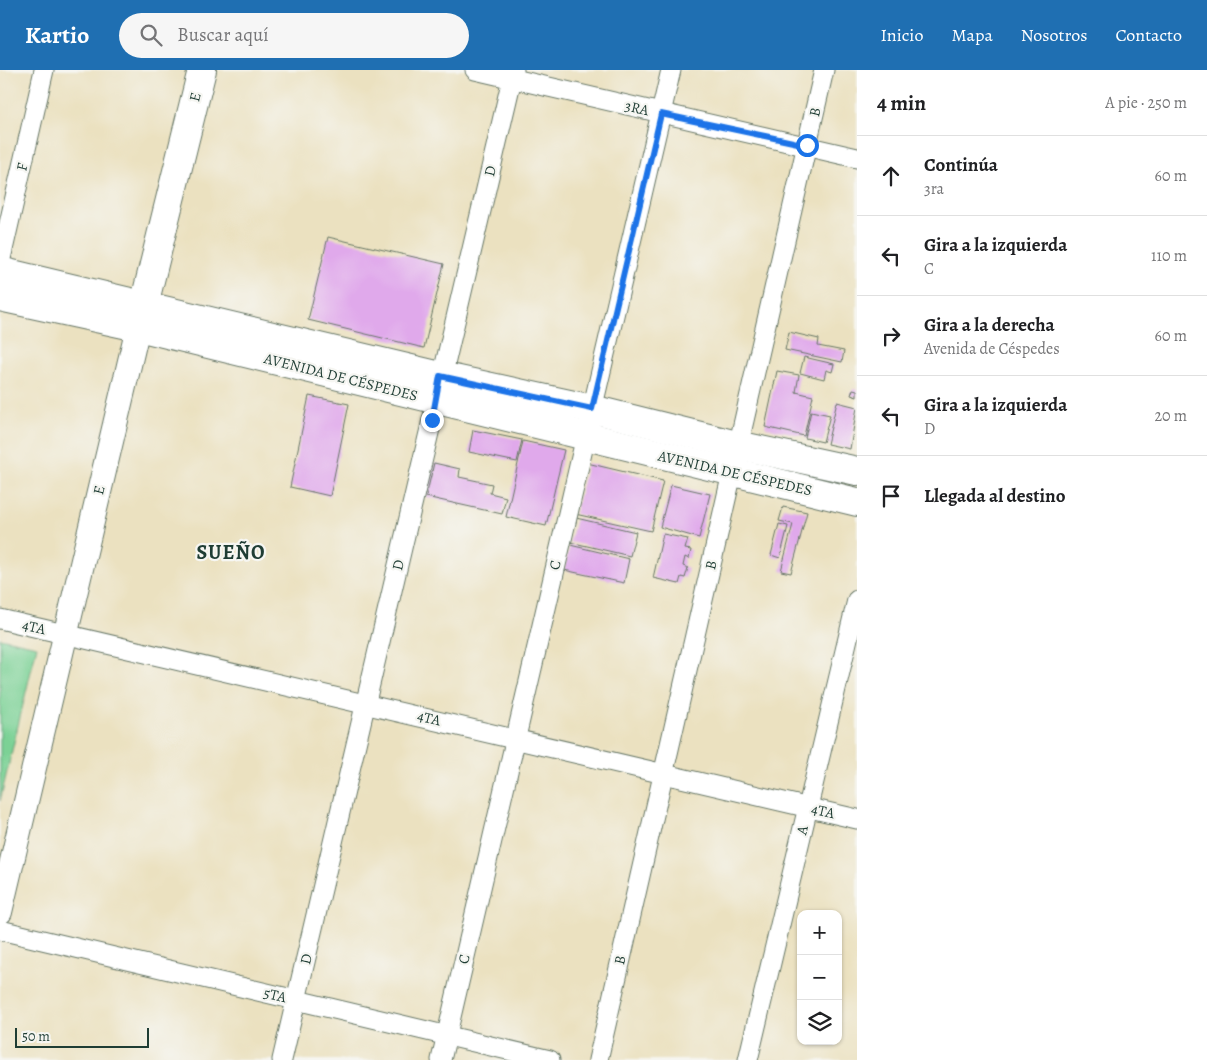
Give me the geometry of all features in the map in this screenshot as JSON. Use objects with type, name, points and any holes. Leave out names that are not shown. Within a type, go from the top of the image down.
[{"type":"main road","name":"E","points":[[141,316],[202,70]]},
{"type":"main road","name":"AVENIDA DE CÉSPEDES","points":[[0,271],[141,316],[438,389],[586,438],[857,502]]},
{"type":"main road","name":"AVENIDA DE CÉSPEDES","points":[[0,297],[141,316]]},
{"type":"main road","name":"AVENIDA DE CÉSPEDES","points":[[438,389],[592,409],[737,445],[857,471]]},
{"type":"street","name":"F","points":[[0,263],[44,70]]},
{"type":"street","name":"3RA","points":[[475,70],[512,74],[661,114],[807,145],[857,158]]},
{"type":"street","name":"C","points":[[441,1060],[514,739],[671,70]]},
{"type":"street","name":"B","points":[[598,1060],[824,70]]},
{"type":"street","name":"D","points":[[282,1060],[512,74]]},
{"type":"street","name":"E","points":[[0,912],[141,316]]},
{"type":"street","name":"A","points":[[748,1060],[857,600]]},
{"type":"street","name":"4TA","points":[[0,619],[857,819]]},
{"type":"street","name":"5TA","points":[[0,930],[550,1060]]},
{"type":"green space","points":[[0,638],[37,646],[0,801]]},
{"type":"building","points":[[328,237],[444,264],[424,348],[308,320]]},
{"type":"building","points":[[789,332],[819,339],[818,346],[844,351],[842,362],[785,350]]},
{"type":"building","points":[[804,357],[834,364],[832,372],[826,370],[824,379],[800,373]]},
{"type":"building","points":[[777,371],[799,375],[796,392],[813,396],[804,436],[765,427]]},
{"type":"building","points":[[853,389],[857,390],[857,397],[851,395]]},
{"type":"building","points":[[309,396],[349,404],[330,496],[290,487]]},
{"type":"building","points":[[837,402],[857,407],[850,449],[827,444]]},
{"type":"building","points":[[811,411],[830,415],[823,442],[805,438]]},
{"type":"building","points":[[473,430],[522,440],[517,462],[469,452]]},
{"type":"building","points":[[523,441],[564,450],[546,526],[506,517]]},
{"type":"building","points":[[434,463],[460,469],[459,477],[492,484],[490,493],[506,497],[502,514],[426,497]]},
{"type":"building","points":[[587,463],[663,481],[651,531],[575,514]]},
{"type":"building","points":[[671,485],[710,494],[699,538],[660,527]]},
{"type":"building","points":[[783,507],[807,512],[791,573],[781,571],[793,524],[779,521]]},
{"type":"building","points":[[576,518],[636,532],[630,556],[570,542]]},
{"type":"building","points":[[779,524],[788,526],[780,558],[771,555]]},
{"type":"building","points":[[663,534],[688,539],[685,549],[691,550],[689,559],[685,557],[683,566],[688,568],[685,578],[681,577],[679,584],[653,578]]},
{"type":"building","points":[[570,545],[629,559],[624,583],[564,570]]},
{"type":"district","name":"SUEÑO","points":[[231,552]]},
{"type":"route","points":[[432,420],[440,376],[592,409],[661,114],[807,145]]}]
